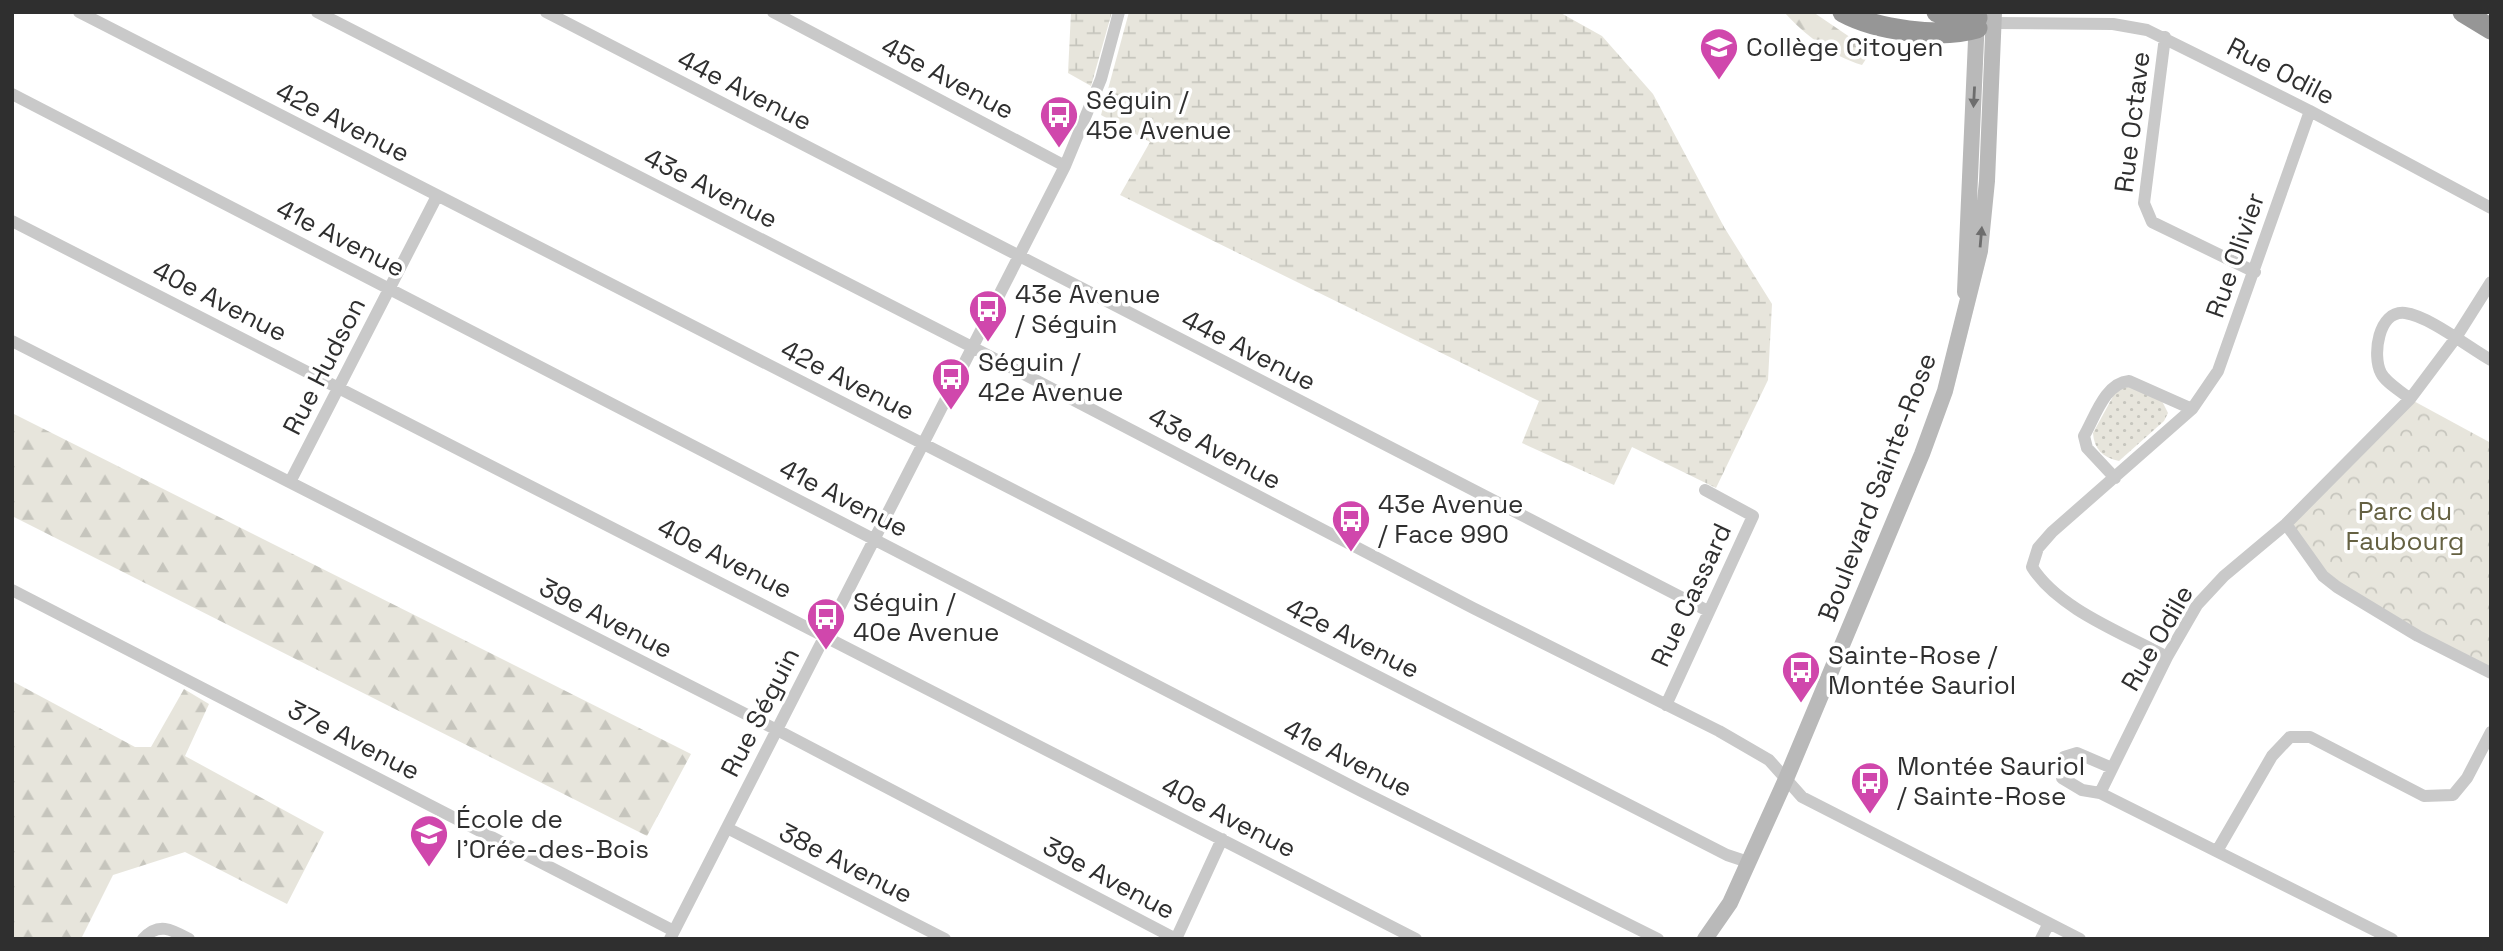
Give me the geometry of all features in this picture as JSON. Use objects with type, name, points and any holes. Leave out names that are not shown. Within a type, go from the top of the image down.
[{"type":"highway","points":[[1843,12],[1872,25],[1893,29],[1964,32],[1984,19]]},
{"type":"highway","points":[[1937,12],[1984,19]]},
{"type":"highway","points":[[2465,12],[2491,23]]},
{"type":"highway","points":[[2465,12],[2491,29]]},
{"type":"street","name":"42e Avenue","points":[[79,12],[1727,855],[1748,862]]},
{"type":"street","name":"43e Avenue","points":[[317,12],[1666,705],[1769,760],[1802,797],[2080,939]]},
{"type":"street","name":"44e Avenue","points":[[546,12],[1709,611]]},
{"type":"street","name":"45e Avenue","points":[[772,12],[1065,166]]},
{"type":"street","name":"Rue Séguin","points":[[672,935],[1065,166],[1101,79],[1119,12]]},
{"type":"street","name":"Rue Odile","points":[[1984,19],[2113,24],[2147,30],[2310,111],[2491,208]]},
{"type":"street","name":"Boulevard Sainte-Rose","points":[[1705,939],[1730,903],[1786,779],[1933,426],[1964,315],[1984,19]]},
{"type":"street","name":"Rue Octave","points":[[2165,37],[2144,202],[2146,214],[2158,226],[2255,272]]},
{"type":"street","name":"41e Avenue","points":[[12,94],[1361,791],[1658,939]]},
{"type":"street","name":"Rue Olivier","points":[[2167,657],[2063,601],[2043,585],[2032,567],[2038,548],[2052,532],[2192,409],[2218,371],[2310,111]]},
{"type":"street","name":"Rue Hudson","points":[[290,482],[437,196]]},
{"type":"street","name":"40e Avenue","points":[[12,221],[1416,939]]},
{"type":"street","name":"Rue Odile","points":[[2100,793],[2167,657],[2206,596],[2224,576],[2286,524],[2410,398],[2455,339],[2491,282]]},
{"type":"street","points":[[2410,398],[2382,377],[2376,360],[2381,331],[2390,317],[2401,312],[2417,315],[2491,360]]},
{"type":"street","name":"39e Avenue","points":[[12,341],[777,730],[1176,939]]},
{"type":"street","points":[[2115,478],[2087,447],[2084,436],[2111,388],[2119,382],[2129,381],[2192,409]]},
{"type":"street","name":"Rue Cassard","points":[[1666,705],[1753,516],[1705,490]]},
{"type":"street","points":[[2286,524],[2323,576],[2337,587],[2418,636],[2491,673]]},
{"type":"street","name":"37e Avenue","points":[[12,590],[672,935]]},
{"type":"street","points":[[2217,851],[2272,756],[2290,737],[2310,737],[2424,796],[2454,795],[2467,778],[2491,732]]},
{"type":"street","points":[[2112,768],[2077,752],[2064,757],[2062,778],[2082,790],[2100,793],[2392,939]]},
{"type":"street","name":"38e Avenue","points":[[727,828],[945,939]]},
{"type":"street","points":[[1176,939],[1222,839]]},
{"type":"street","points":[[2041,939],[2049,923]]},
{"type":"street","points":[[143,939],[155,928],[168,928],[189,939]]},
{"type":"green space","points":[[1071,12],[1112,12],[1091,86],[1068,73]]},
{"type":"green space","points":[[1129,12],[1559,12],[1602,36],[1653,94],[1724,227],[1772,304],[1768,380],[1716,488],[1632,447],[1614,485],[1522,443],[1539,401],[1120,195],[1150,142],[1101,115]]},
{"type":"green space","points":[[1784,12],[1813,12],[1863,46],[1868,56],[1862,65],[1840,56],[1810,37]]},
{"type":"green space","points":[[2129,386],[2162,401],[2168,413],[2164,421],[2119,461],[2100,452],[2093,433],[2116,391]]},
{"type":"green space","name":"Parc du Faubourg","points":[[2410,399],[2491,443],[2491,673],[2337,587],[2286,524]]},
{"type":"green space","points":[[12,413],[691,754],[647,836],[12,516]]},
{"type":"green space","points":[[12,681],[135,747],[151,747],[184,689],[209,704],[185,756],[324,832],[287,904],[185,852],[113,875],[81,939],[12,939]]},
{"type":"place","name":"Collège Citoyen","points":[[1719,81]]},
{"type":"place","name":"Séguin / 45e Avenue","points":[[1059,149]]},
{"type":"place","name":"43e Avenue / Séguin","points":[[988,343]]},
{"type":"place","name":"Séguin / 42e Avenue","points":[[951,411]]},
{"type":"place","name":"43e Avenue / Face 990","points":[[1351,553]]},
{"type":"place","name":"Séguin / 40e Avenue","points":[[826,651]]},
{"type":"place","name":"Sainte-Rose / Montée Sauriol","points":[[1801,704]]},
{"type":"place","name":"Montée Sauriol / Sainte-Rose","points":[[1870,815]]},
{"type":"place","name":"École de l'Orée-des-Bois","points":[[429,868]]}]
